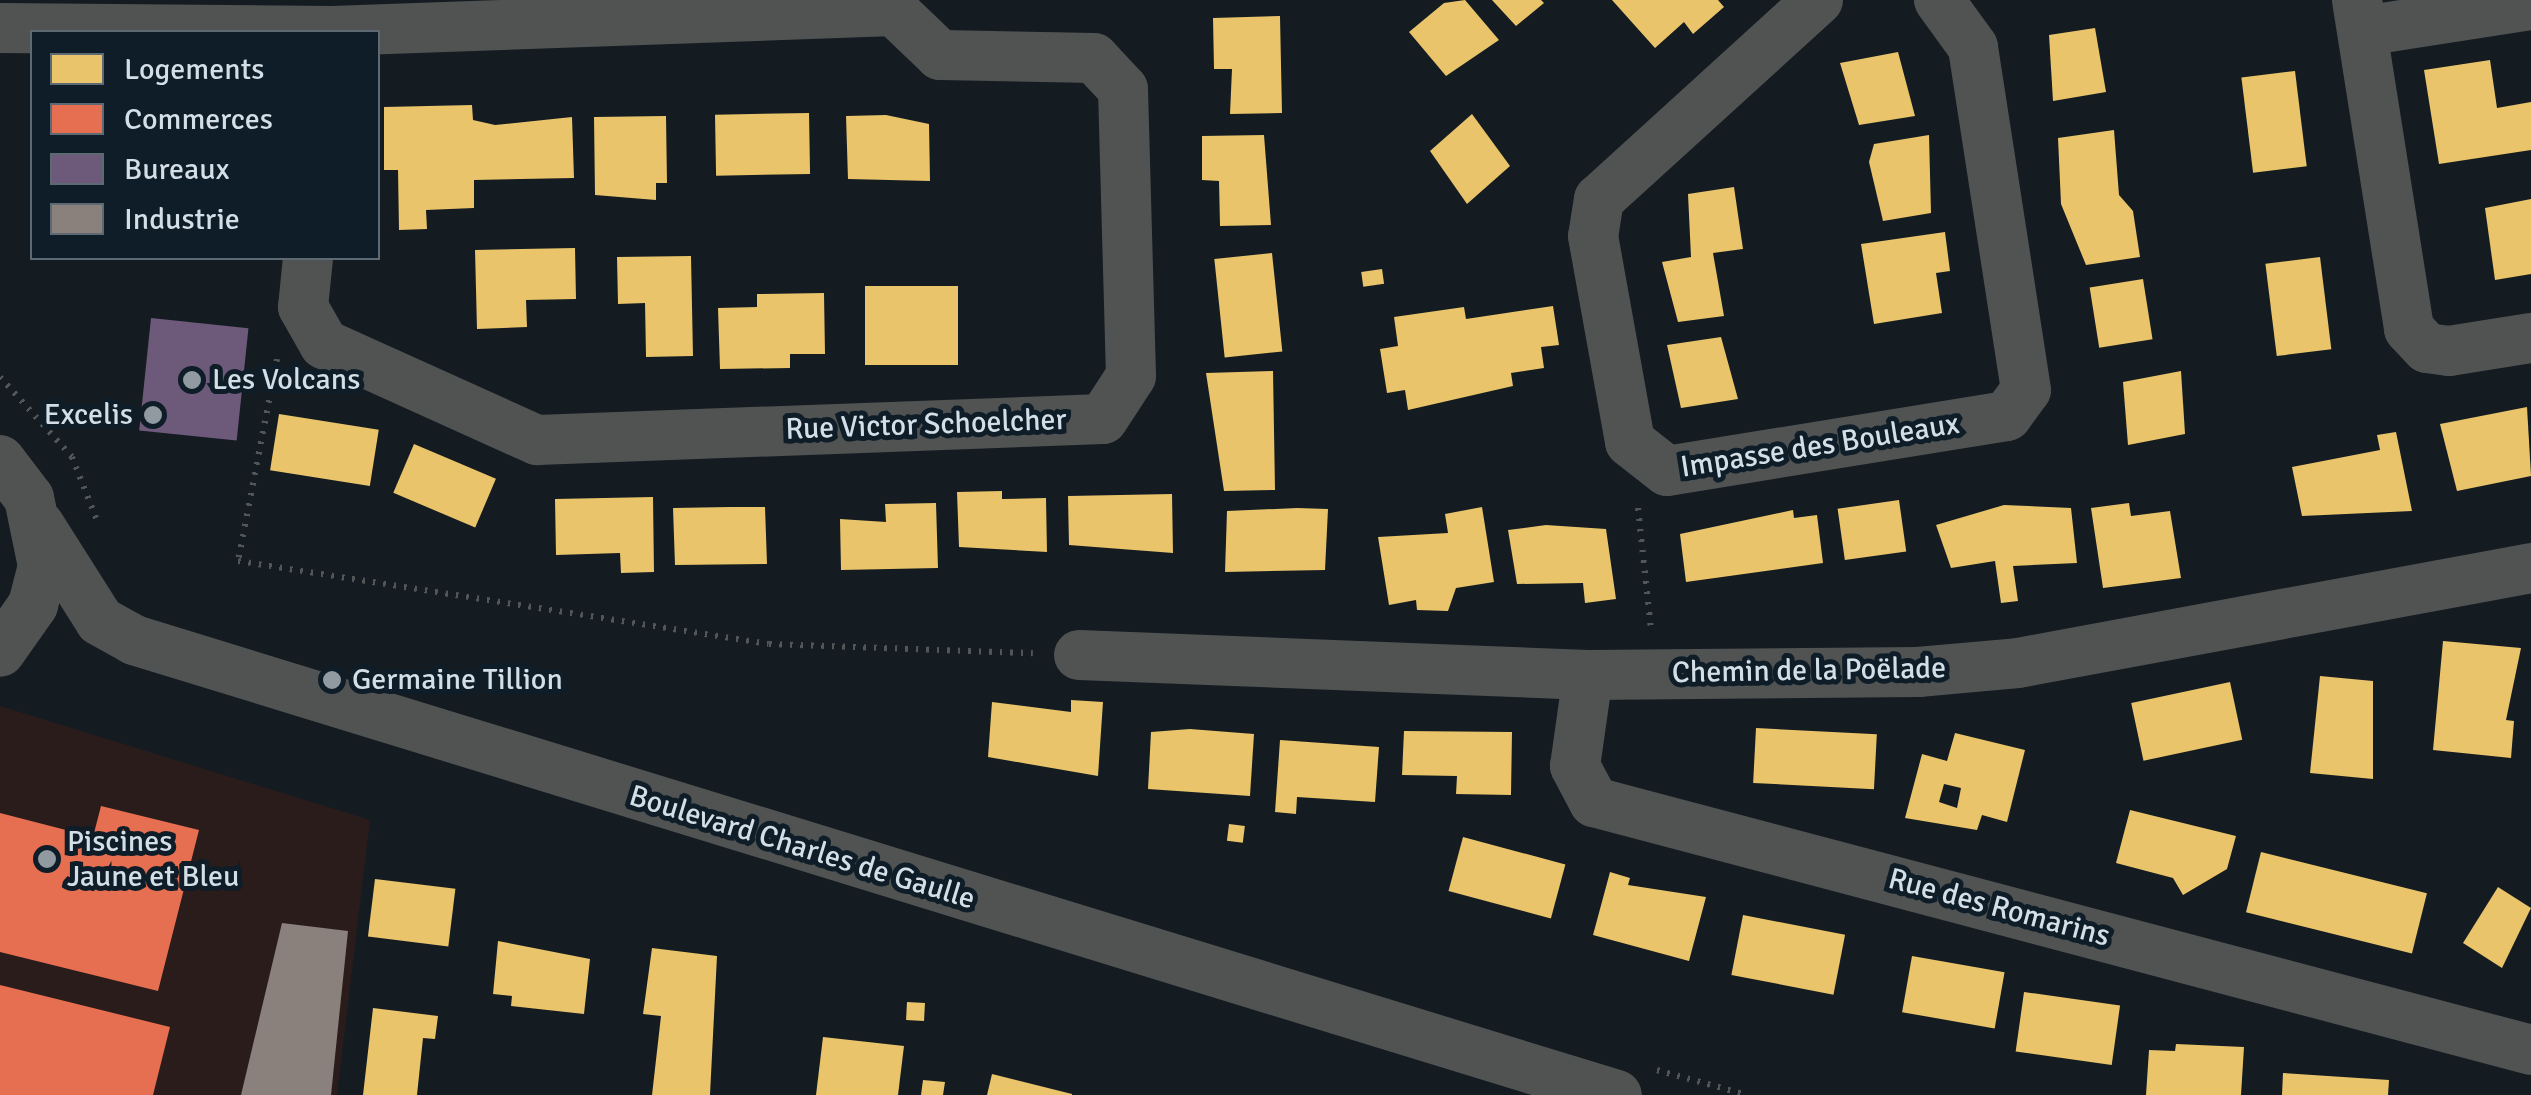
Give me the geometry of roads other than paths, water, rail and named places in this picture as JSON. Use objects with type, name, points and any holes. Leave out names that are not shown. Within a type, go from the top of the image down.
[{"type":"street","name":"Impasse des Bouleaux","points":[[1818,0],[1598,198],[1594,236],[1630,442],[1667,471],[2007,416],[2026,390],[1972,47],[1938,0]]},
{"type":"street","points":[[374,30],[894,5]]},
{"type":"street","name":"Rue Victor Schoelcher","points":[[308,260],[303,308],[324,344],[537,440],[1103,418],[1131,376],[1123,89],[1094,58],[940,55],[894,5]]},
{"type":"street","points":[[2531,5],[2360,15],[2409,329],[2428,348],[2449,352],[2531,338]]},
{"type":"street","points":[[0,28],[166,30]]},
{"type":"street","name":"Boulevard Charles de Gaulle","points":[[0,460],[100,621],[134,640],[1617,1095]]},
{"type":"street","points":[[0,652],[34,605],[40,526]]},
{"type":"street","name":"Chemin de la Poëlade","points":[[1080,655],[1588,675],[2018,663],[2531,568]]},
{"type":"street","name":"Rue des Romarins","points":[[1588,675],[1574,766],[1594,802],[2531,1050]]},
{"type":"place","name":"Les Volcans","points":[[192,380]]},
{"type":"place","name":"Excelis","points":[[153,415]]},
{"type":"place","name":"Germaine Tillion","points":[[332,680]]},
{"type":"place","name":"Piscines Jaune et Bleu","points":[[47,859]]}]
